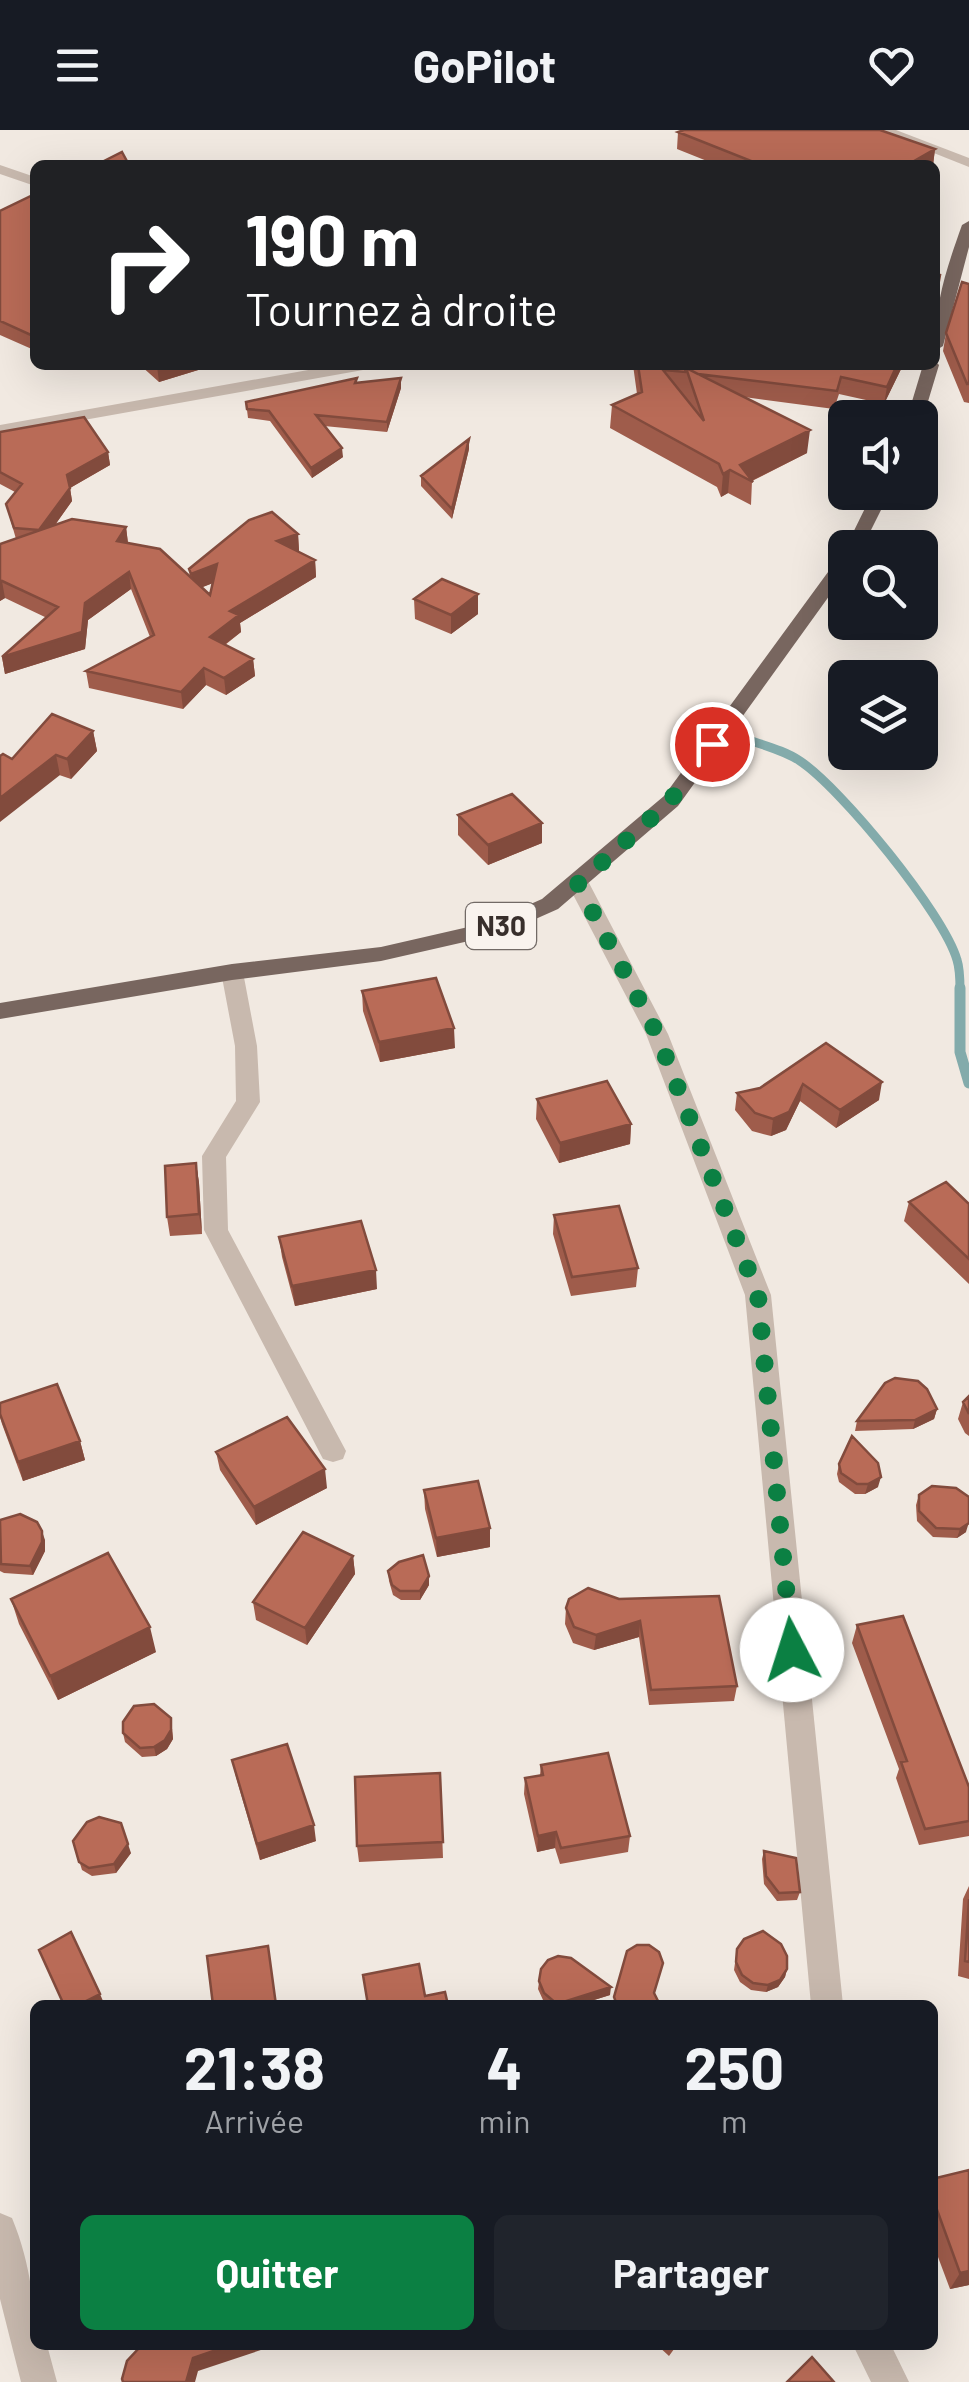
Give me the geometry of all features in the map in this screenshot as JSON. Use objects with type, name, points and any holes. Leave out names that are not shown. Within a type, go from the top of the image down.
[{"type":"main road","points":[[940,323],[969,225]]},
{"type":"main road","points":[[920,400],[929,370]]},
{"type":"main road","name":"N30","points":[[0,1012],[232,972],[381,954],[496,928],[550,904],[578,884],[670,801],[828,584]]},
{"type":"street","points":[[882,130],[969,163]]},
{"type":"street","points":[[0,169],[30,180]]},
{"type":"street","points":[[948,287],[969,294]]},
{"type":"street","points":[[0,430],[335,370]]},
{"type":"street","points":[[578,884],[657,1034],[758,1295],[827,2000]]},
{"type":"street","points":[[232,972],[246,1046],[248,1102],[214,1156],[216,1230],[333,1451]]},
{"type":"street","points":[[0,2230],[30,2347]]},
{"type":"street","points":[[31,2350],[39,2382]]},
{"type":"street","points":[[874,2350],[892,2382]]},
{"type":"building","points":[[880,130],[935,149],[916,160],[748,160],[678,132]]},
{"type":"building","points":[[122,152],[126,160],[106,160]]},
{"type":"building","points":[[30,196],[30,335],[0,321],[0,211]]},
{"type":"building","points":[[962,282],[969,284],[969,384],[946,333]]},
{"type":"building","points":[[639,370],[663,370],[704,421],[687,370],[690,370],[810,430],[740,465],[753,482],[730,470],[723,474],[719,464],[612,405],[642,392]]},
{"type":"building","points":[[690,370],[895,370],[887,387],[841,377],[837,391]]},
{"type":"building","points":[[357,378],[355,383],[401,378],[387,422],[316,415],[342,448],[311,468],[269,411],[247,409],[246,402]]},
{"type":"building","points":[[84,417],[108,452],[67,475],[70,488],[39,530],[14,528],[6,504],[22,484],[0,472],[0,432]]},
{"type":"building","points":[[469,439],[452,509],[421,476]]},
{"type":"building","points":[[272,512],[298,534],[277,541],[315,560],[230,611],[239,615],[210,637],[253,659],[224,678],[204,668],[181,692],[86,671],[154,635],[129,572],[85,603],[82,632],[2,657],[58,607],[0,582],[0,544],[72,519],[126,527],[117,541],[160,549],[210,595],[217,564],[191,574],[189,569],[249,520]]},
{"type":"building","points":[[442,579],[478,594],[451,615],[414,599]]},
{"type":"building","points":[[52,714],[93,731],[67,759],[56,755],[0,798],[0,756],[12,759]]},
{"type":"building","points":[[512,794],[542,823],[488,845],[458,815]]},
{"type":"building","points":[[436,978],[454,1028],[379,1042],[362,991]]},
{"type":"building","points":[[826,1043],[882,1082],[840,1110],[803,1084],[789,1112],[773,1119],[755,1113],[737,1093],[760,1088]]},
{"type":"building","points":[[607,1081],[631,1124],[560,1143],[537,1099]]},
{"type":"building","points":[[196,1163],[199,1214],[167,1217],[165,1166]]},
{"type":"building","points":[[946,1182],[969,1204],[969,1259],[909,1202]]},
{"type":"building","points":[[619,1206],[638,1268],[572,1277],[554,1215]]},
{"type":"building","points":[[361,1221],[376,1270],[292,1286],[279,1237]]},
{"type":"building","points":[[895,1378],[918,1381],[937,1409],[915,1420],[857,1421],[885,1383]]},
{"type":"building","points":[[57,1384],[80,1441],[18,1462],[0,1414],[0,1403]]},
{"type":"building","points":[[287,1417],[325,1469],[254,1507],[216,1452]]},
{"type":"building","points":[[852,1436],[878,1463],[881,1477],[868,1484],[857,1484],[841,1473],[839,1464]]},
{"type":"building","points":[[478,1481],[490,1528],[436,1538],[424,1490]]},
{"type":"building","points":[[932,1486],[956,1488],[969,1497],[969,1523],[960,1529],[936,1528],[919,1511],[919,1495]]},
{"type":"building","points":[[20,1514],[37,1522],[42,1542],[30,1566],[1,1564],[0,1520]]},
{"type":"building","points":[[303,1532],[353,1556],[305,1628],[253,1602]]},
{"type":"building","points":[[108,1553],[150,1627],[50,1676],[11,1599]]},
{"type":"building","points":[[423,1555],[429,1576],[420,1591],[400,1591],[392,1585],[388,1571],[399,1562]]},
{"type":"building","points":[[588,1588],[619,1599],[719,1596],[737,1686],[651,1690],[640,1621],[596,1635],[574,1627],[566,1608],[569,1599]]},
{"type":"building","points":[[903,1616],[969,1787],[969,1821],[925,1829],[901,1762],[907,1761],[857,1625]]},
{"type":"building","points":[[154,1704],[171,1718],[171,1730],[154,1747],[140,1748],[123,1733],[123,1722],[134,1706]]},
{"type":"building","points":[[287,1744],[314,1825],[257,1844],[232,1760]]},
{"type":"building","points":[[608,1753],[630,1836],[561,1848],[556,1832],[538,1836],[525,1778],[543,1775],[541,1765]]},
{"type":"building","points":[[440,1773],[443,1842],[357,1846],[355,1777]]},
{"type":"building","points":[[99,1817],[121,1823],[128,1844],[114,1864],[89,1868],[79,1862],[73,1841],[87,1822]]},
{"type":"building","points":[[764,1851],[796,1858],[800,1892],[779,1893],[766,1876]]},
{"type":"building","points":[[969,1899],[969,1962],[965,1961]]},
{"type":"building","points":[[763,1931],[781,1944],[787,1956],[787,1969],[780,1980],[768,1985],[753,1983],[742,1975],[736,1962],[737,1949],[744,1939]]},
{"type":"building","points":[[71,1932],[100,1994],[88,2000],[62,2000],[39,1950]]},
{"type":"building","points":[[637,1945],[649,1945],[659,1952],[663,1963],[654,1993],[658,2000],[615,2000],[627,1951]]},
{"type":"building","points":[[268,1946],[275,2000],[212,2000],[207,1956]]},
{"type":"building","points":[[558,1956],[571,1958],[611,1987],[570,2000],[552,2000],[539,1981],[548,1960]]},
{"type":"building","points":[[419,1964],[425,1996],[445,1992],[447,2000],[367,2000],[363,1975]]},
{"type":"building","points":[[969,2170],[969,2271],[960,2273],[938,2212],[938,2178]]},
{"type":"building","points":[[137,2350],[216,2350],[193,2358],[186,2382],[123,2382],[127,2361]]},
{"type":"building","points":[[812,2357],[834,2382],[787,2382]]},
{"type":"waterway","points":[[743,738],[780,751],[818,775],[889,853],[933,913],[958,963],[960,1052],[969,1083]]},
{"type":"route","points":[[712,744],[670,801],[578,884],[657,1034],[758,1295],[792,1650]]}]
